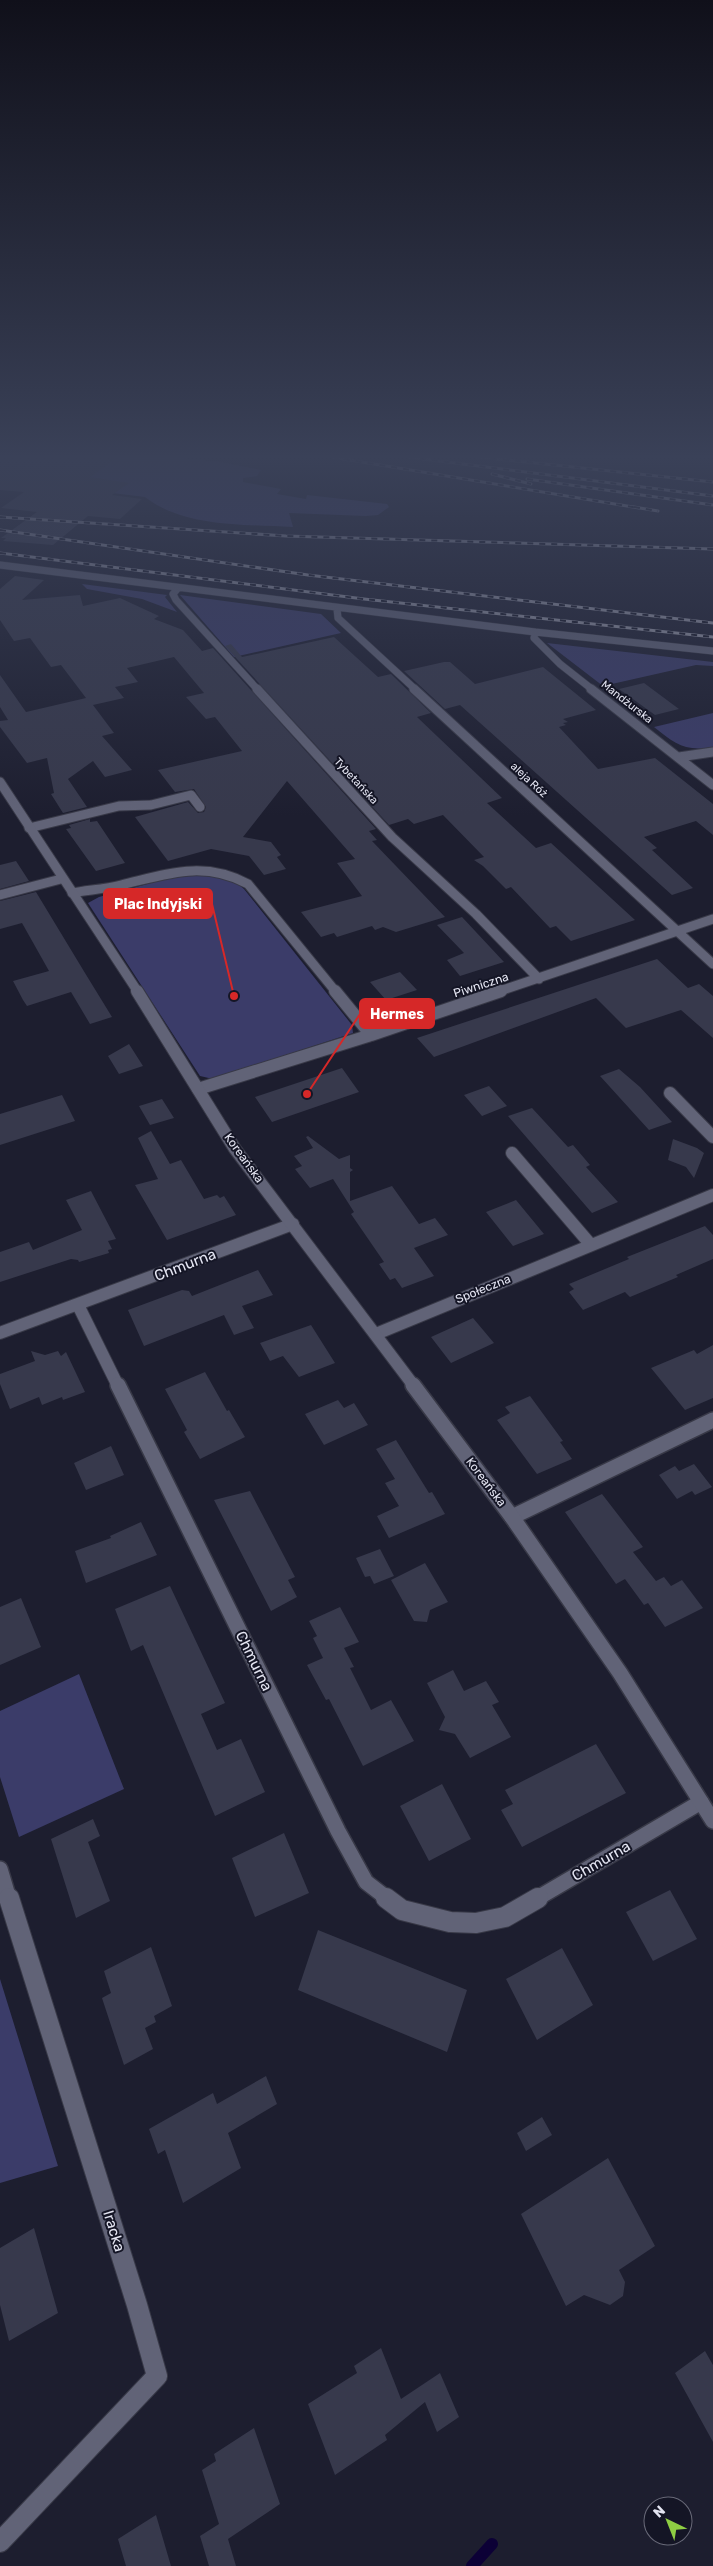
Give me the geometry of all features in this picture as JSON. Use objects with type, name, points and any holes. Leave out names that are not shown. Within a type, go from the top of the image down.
[{"type":"street","points":[[91,577],[535,632],[713,651]]},
{"type":"street","name":"Tybetańska","points":[[178,588],[173,597],[293,730],[392,837],[476,914],[539,979]]},
{"type":"street","name":"aleja Róż","points":[[337,608],[338,618],[713,964]]},
{"type":"street","name":"Mandżurska","points":[[535,632],[534,638],[538,644],[560,664],[713,785]]},
{"type":"street","points":[[679,757],[713,752]]},
{"type":"street","name":"Koreańska","points":[[0,782],[235,1149],[512,1517],[620,1673],[713,1821]]},
{"type":"street","points":[[30,828],[119,806],[151,805],[190,795],[200,807]]},
{"type":"street","points":[[72,893],[123,885],[195,869],[210,869],[235,875],[248,884],[371,1035]]},
{"type":"street","points":[[0,895],[61,879]]},
{"type":"street","name":"Piwniczna","points":[[198,1089],[371,1035],[713,919]]},
{"type":"street","points":[[670,1092],[713,1137]]},
{"type":"street","points":[[512,1153],[591,1245]]},
{"type":"street","name":"Społeczna","points":[[376,1334],[713,1195]]},
{"type":"street","name":"Chmurna","points":[[293,1224],[78,1305],[366,1882],[402,1910],[450,1922],[476,1923],[506,1917],[701,1802]]},
{"type":"street","points":[[0,1333],[78,1305]]},
{"type":"street","name":"Koreańska","points":[[512,1517],[713,1420]]},
{"type":"street","name":"Iracka","points":[[0,1869],[125,2267],[157,2376],[0,2542]]},
{"type":"shaded area","points":[[82,584],[167,595],[165,597],[177,612],[142,599],[87,589]]},
{"type":"shaded area","points":[[180,595],[321,614],[341,633],[234,657]]},
{"type":"shaded area","points":[[547,643],[713,662],[713,666],[696,665],[603,686]]},
{"type":"shaded area","points":[[713,713],[713,747],[695,748],[681,745],[654,727]]},
{"type":"shaded area","points":[[188,873],[232,879],[244,889],[352,1025],[353,1033],[213,1079],[200,1076],[88,903],[99,897]]},
{"type":"shaded area","points":[[79,1674],[124,1789],[19,1837],[0,1777],[0,1711]]},
{"type":"shaded area","points":[[0,1979],[58,2166],[0,2183]]},
{"type":"building","points":[[14,577],[20,577],[44,580],[22,600],[80,595],[83,606],[120,598],[159,616],[154,619],[183,630],[202,651],[213,648],[376,829],[369,831],[377,840],[372,841],[445,917],[396,932],[383,927],[375,930],[372,926],[337,937],[334,933],[321,937],[301,912],[362,896],[337,863],[355,859],[287,781],[243,837],[271,842],[281,855],[277,857],[286,869],[264,875],[249,856],[211,849],[168,861],[135,817],[188,802],[198,813],[204,812],[206,807],[194,789],[175,792],[158,770],[242,751],[215,717],[206,719],[186,697],[204,693],[174,657],[127,668],[138,682],[115,687],[124,698],[93,705],[114,733],[102,736],[132,770],[105,777],[93,761],[68,779],[87,807],[63,813],[51,794],[54,793],[47,758],[27,763],[0,727],[0,721],[8,720],[0,707],[0,675],[26,712],[86,698],[61,665],[51,667],[30,638],[14,641],[0,620],[0,589]]},
{"type":"building","points":[[334,637],[378,677],[391,674],[431,713],[417,717],[502,798],[487,803],[536,848],[551,843],[635,920],[571,941],[556,926],[550,928],[511,887],[506,889],[483,866],[474,860],[484,857],[443,815],[414,824],[408,819],[389,825],[225,646],[231,644],[242,657]]},
{"type":"building","points":[[450,662],[475,684],[543,667],[596,710],[563,719],[568,722],[563,723],[566,725],[559,727],[598,769],[655,758],[713,804],[713,835],[696,821],[644,837],[657,848],[652,850],[693,888],[672,895],[460,705],[445,709],[404,671]]},
{"type":"building","points":[[644,683],[679,709],[655,715],[619,689]]},
{"type":"building","points":[[90,819],[90,822],[97,821],[125,863],[96,871],[66,829],[71,828],[69,825]]},
{"type":"building","points":[[16,861],[29,881],[0,889],[0,865]]},
{"type":"building","points":[[36,892],[112,1017],[90,1024],[71,992],[27,1006],[23,1000],[13,981],[49,971],[22,923],[0,929],[0,901]]},
{"type":"building","points":[[462,917],[504,962],[460,976],[447,960],[464,953],[437,925]]},
{"type":"building","points":[[657,959],[688,988],[699,984],[713,996],[713,1038],[681,1010],[626,1028],[596,998],[434,1057],[417,1038]]},
{"type":"building","points":[[400,972],[417,990],[386,1000],[370,982]]},
{"type":"building","points":[[129,1044],[143,1066],[119,1074],[108,1056]]},
{"type":"building","points":[[342,1068],[359,1092],[272,1122],[255,1097]]},
{"type":"building","points":[[619,1069],[640,1087],[672,1122],[649,1130],[600,1076]]},
{"type":"building","points":[[489,1086],[507,1106],[482,1116],[464,1095]]},
{"type":"building","points":[[62,1095],[75,1121],[0,1145],[0,1114]]},
{"type":"building","points":[[162,1099],[174,1118],[150,1125],[139,1106]]},
{"type":"building","points":[[532,1108],[568,1147],[573,1145],[590,1165],[586,1167],[618,1202],[592,1213],[508,1116]]},
{"type":"building","points":[[151,1131],[170,1164],[181,1160],[204,1199],[217,1195],[220,1198],[224,1196],[236,1215],[167,1240],[135,1185],[158,1179],[138,1138]]},
{"type":"building","points":[[308,1136],[339,1159],[350,1155],[350,1168],[353,1170],[350,1172],[350,1201],[392,1186],[419,1224],[435,1218],[448,1235],[414,1248],[434,1276],[402,1288],[395,1278],[390,1280],[379,1264],[384,1262],[351,1214],[354,1212],[333,1179],[310,1188],[295,1169],[302,1166],[294,1156],[313,1148],[306,1137]]},
{"type":"building","points":[[673,1139],[697,1148],[704,1153],[694,1178],[686,1167],[668,1160]]},
{"type":"building","points":[[91,1191],[116,1239],[108,1241],[112,1249],[108,1250],[109,1253],[79,1262],[78,1260],[71,1259],[0,1282],[0,1252],[29,1242],[33,1250],[82,1230],[66,1200]]},
{"type":"building","points":[[516,1200],[544,1234],[513,1246],[486,1212]]},
{"type":"building","points":[[705,1226],[713,1235],[713,1259],[676,1275],[678,1277],[630,1297],[625,1292],[583,1310],[569,1292],[574,1289],[569,1284],[629,1259],[627,1257]]},
{"type":"building","points":[[258,1270],[273,1295],[242,1306],[254,1328],[234,1335],[224,1315],[144,1346],[128,1310],[182,1290],[189,1291],[192,1296]]},
{"type":"building","points":[[473,1318],[494,1343],[451,1363],[431,1337]]},
{"type":"building","points":[[311,1325],[335,1363],[299,1377],[283,1356],[270,1361],[260,1343]]},
{"type":"building","points":[[713,1345],[713,1398],[685,1410],[651,1368],[694,1350],[697,1354]]},
{"type":"building","points":[[31,1351],[45,1355],[58,1351],[61,1356],[66,1352],[85,1392],[63,1400],[62,1397],[42,1405],[39,1397],[10,1409],[0,1384],[0,1374],[35,1361]]},
{"type":"building","points":[[205,1372],[227,1411],[229,1410],[245,1437],[200,1459],[184,1432],[187,1430],[165,1389]]},
{"type":"building","points":[[530,1396],[563,1441],[560,1442],[572,1459],[537,1474],[497,1420],[510,1413],[505,1407]]},
{"type":"building","points":[[338,1400],[344,1408],[354,1403],[368,1425],[324,1445],[305,1414]]},
{"type":"building","points":[[396,1440],[429,1493],[432,1492],[445,1514],[389,1538],[377,1516],[399,1506],[385,1483],[395,1479],[376,1449]]},
{"type":"building","points":[[111,1446],[124,1475],[86,1490],[74,1463]]},
{"type":"building","points":[[694,1464],[712,1487],[695,1495],[692,1491],[677,1499],[659,1475],[675,1466],[679,1471]]},
{"type":"building","points":[[250,1491],[295,1577],[288,1580],[297,1597],[271,1611],[214,1500]]},
{"type":"building","points":[[602,1494],[643,1547],[633,1552],[656,1581],[664,1577],[671,1586],[682,1580],[703,1608],[665,1627],[648,1603],[644,1605],[625,1579],[616,1584],[565,1512]]},
{"type":"building","points":[[141,1522],[157,1555],[86,1583],[75,1551],[111,1538],[110,1536]]},
{"type":"building","points":[[380,1549],[394,1576],[374,1584],[370,1576],[365,1577],[356,1558]]},
{"type":"building","points":[[425,1563],[448,1602],[430,1610],[427,1622],[414,1621],[391,1580]]},
{"type":"building","points":[[170,1586],[225,1703],[201,1714],[217,1750],[241,1739],[265,1792],[215,1816],[143,1645],[131,1651],[115,1609]]},
{"type":"building","points":[[21,1598],[41,1647],[0,1665],[0,1607]]},
{"type":"building","points":[[340,1607],[359,1642],[344,1648],[354,1667],[350,1668],[371,1710],[391,1700],[414,1741],[363,1766],[329,1699],[326,1700],[307,1665],[323,1658],[313,1638],[317,1636],[309,1621]]},
{"type":"building","points":[[453,1670],[464,1691],[486,1681],[499,1702],[492,1705],[511,1737],[470,1758],[455,1734],[439,1730],[445,1717],[427,1683]]},
{"type":"building","points":[[596,1744],[626,1793],[522,1847],[501,1810],[513,1804],[505,1790]]},
{"type":"building","points":[[442,1784],[471,1839],[429,1861],[400,1806]]},
{"type":"building","points":[[93,1819],[100,1836],[88,1842],[110,1901],[76,1918],[51,1839]]},
{"type":"building","points":[[284,1833],[309,1893],[255,1917],[232,1858]]},
{"type":"building","points":[[670,1890],[697,1939],[653,1961],[626,1912]]},
{"type":"building","points":[[318,1930],[467,1990],[447,2052],[298,1990]]},
{"type":"building","points":[[151,1947],[172,2006],[154,2016],[156,2022],[145,2028],[153,2049],[124,2065],[102,1998],[111,1993],[104,1971]]},
{"type":"building","points":[[562,1948],[593,2005],[537,2040],[506,1979]]},
{"type":"building","points":[[266,2076],[277,2104],[228,2133],[241,2168],[183,2203],[165,2150],[158,2154],[149,2129],[213,2093],[217,2104]]},
{"type":"building","points":[[542,2117],[552,2135],[526,2151],[517,2133]]},
{"type":"building","points":[[608,2158],[655,2246],[619,2270],[625,2282],[623,2296],[610,2305],[584,2295],[566,2306],[521,2214]]},
{"type":"building","points":[[34,2228],[58,2313],[9,2341],[0,2305],[0,2248]]},
{"type":"building","points":[[381,2348],[401,2399],[440,2373],[459,2417],[437,2432],[425,2402],[385,2435],[387,2440],[335,2475],[308,2404],[357,2373],[354,2366]]},
{"type":"building","points":[[705,2351],[713,2365],[713,2442],[675,2373]]},
{"type":"building","points":[[254,2428],[280,2504],[228,2539],[236,2566],[209,2566],[200,2536],[219,2524],[202,2470],[216,2461],[214,2454]]},
{"type":"building","points":[[156,2515],[171,2566],[126,2566],[118,2539]]},
{"type":"waterway","points":[[472,2566],[492,2544]]},
{"type":"railway","points":[[188,577],[364,599],[713,637]]},
{"type":"railway","points":[[323,577],[713,623]]},
{"type":"place","name":"Plac Indyjski","points":[[234,996]]},
{"type":"place","name":"Hermes","points":[[307,1094]]}]
